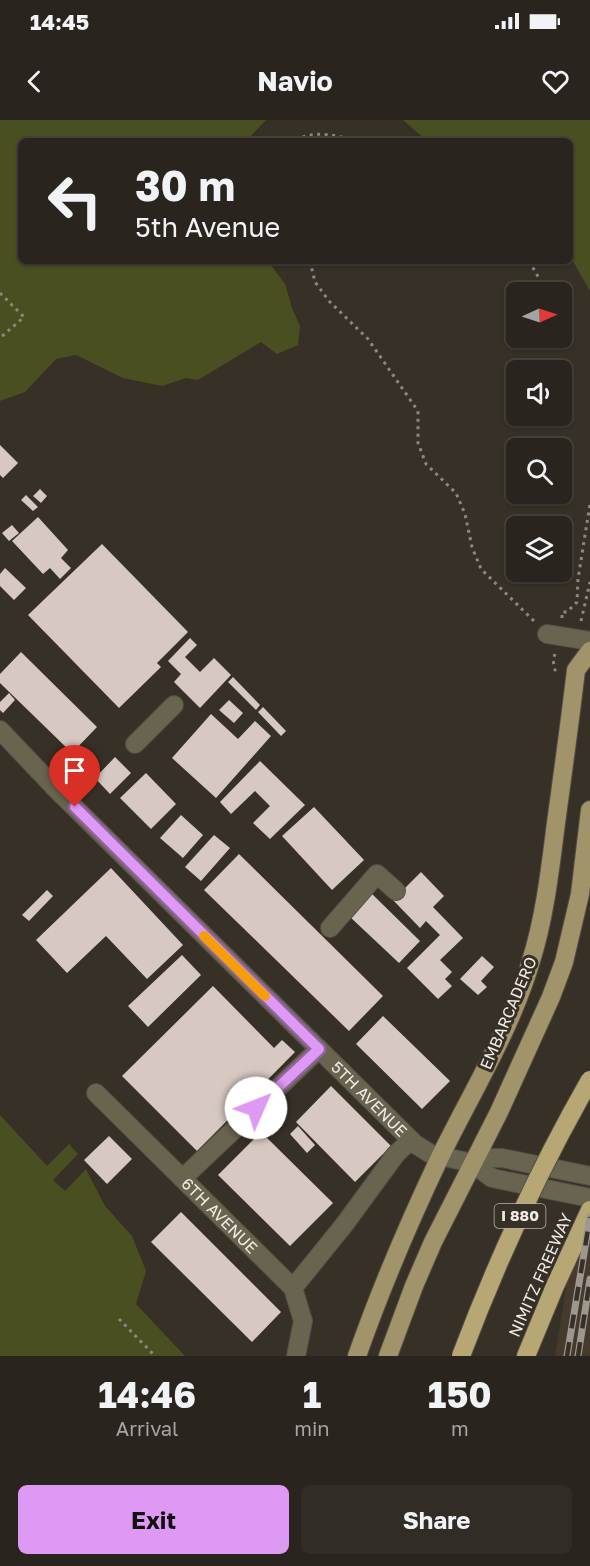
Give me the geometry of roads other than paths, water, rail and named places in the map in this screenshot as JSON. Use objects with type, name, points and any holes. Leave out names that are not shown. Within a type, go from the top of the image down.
[{"type":"highway","name":"I 880","points":[[461,1356],[491,1280],[524,1207],[590,1080]]},
{"type":"highway","name":"NIMITZ FREEWAY","points":[[526,1356],[590,1210]]},
{"type":"main road","name":"EMBARCADERO","points":[[357,1356],[388,1274],[441,1156],[487,1066],[531,963],[542,921],[576,670],[590,651]]},
{"type":"main road","name":"EMBARCADERO","points":[[388,1356],[414,1286],[472,1163],[499,1112],[564,962],[580,894],[590,810]]},
{"type":"street","points":[[547,634],[590,641]]},
{"type":"street","points":[[135,744],[174,705]]},
{"type":"street","name":"5TH AVENUE","points":[[0,730],[58,791],[411,1140],[431,1154],[472,1163],[492,1178],[590,1198]]},
{"type":"street","points":[[330,928],[377,874],[396,891]]},
{"type":"street","points":[[183,1178],[319,1049]]},
{"type":"street","name":"6TH AVENUE","points":[[96,1093],[293,1288],[303,1321],[296,1356]]},
{"type":"street","points":[[293,1288],[344,1225],[396,1154],[411,1140]]},
{"type":"street","name":"5TH AVENUE","points":[[472,1163],[490,1158],[502,1158],[590,1176]]},
{"type":"railway","points":[[567,1356],[590,1217]]},
{"type":"railway","points":[[578,1356],[590,1279]]}]
